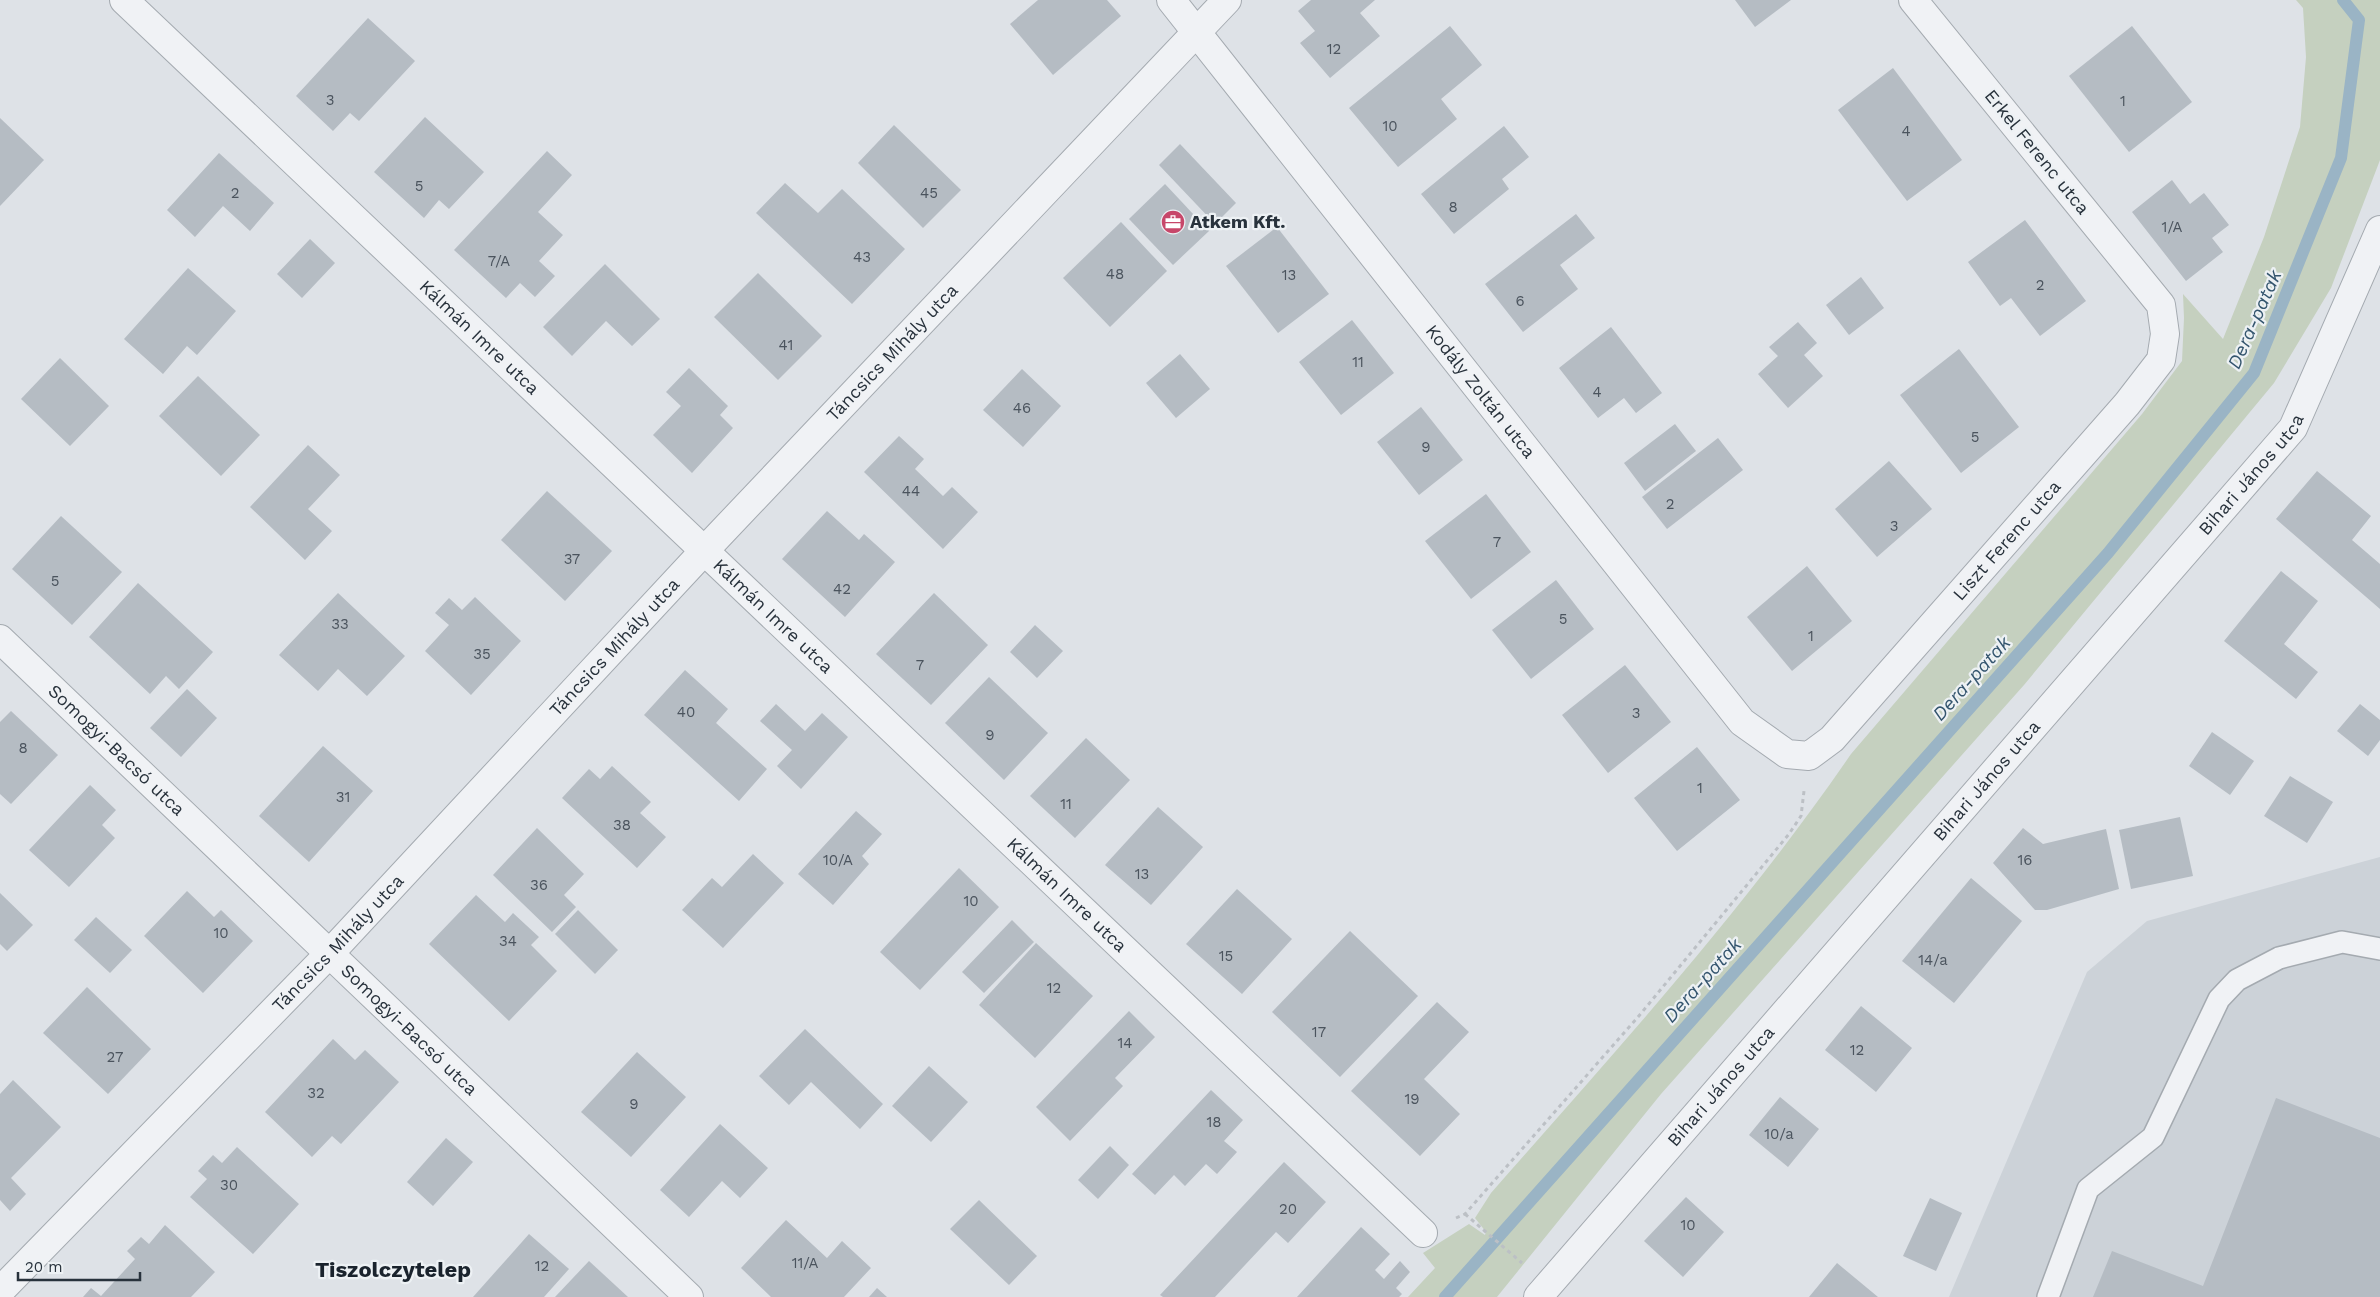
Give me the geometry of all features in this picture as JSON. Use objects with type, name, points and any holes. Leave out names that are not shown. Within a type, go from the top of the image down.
[{"type":"street","name":"Kálmán Imre utca","points":[[124,0],[1423,1233]]},
{"type":"street","name":"Kodály Zoltán utca","points":[[1171,0],[1742,722],[1788,754],[1808,756]]},
{"type":"street","name":"Táncsics Mihály utca","points":[[0,1291],[330,953],[704,551],[1227,0]]},
{"type":"street","name":"Erkel Ferenc utca","points":[[1913,0],[2161,304]]},
{"type":"street","name":"Bihari János utca","points":[[1538,1297],[2292,428],[2380,230]]},
{"type":"street","name":"Liszt Ferenc utca","points":[[1808,756],[1832,740],[2127,404],[2161,360],[2165,334],[2161,304]]},
{"type":"street","name":"Somogyi-Bacsó utca","points":[[0,640],[330,953],[688,1297]]},
{"type":"lane","points":[[2048,1297],[2088,1189],[2154,1137],[2219,999],[2237,980],[2279,958],[2342,942],[2380,949]]},
{"type":"path","points":[[1527,1267],[1487,1235],[1465,1214],[1638,1017],[1789,834],[1801,816],[1808,756]]},
{"type":"shaded area","points":[[2380,857],[2380,1297],[1949,1297],[2087,972],[2147,921]]},
{"type":"green space","points":[[2296,0],[2380,0],[2380,160],[2331,288],[2274,383],[2024,685],[1661,1094],[1497,1297],[1408,1297],[1435,1268],[1423,1253],[1469,1224],[1485,1235],[1486,1232],[1475,1218],[1491,1193],[1678,979],[1767,868],[1851,754],[2142,414],[2182,361],[2183,294],[2223,339],[2264,237],[2300,127],[2306,57],[2303,8]]},
{"type":"building","points":[[1038,0],[1107,0],[1121,16],[1053,75],[1010,24]]},
{"type":"building","points":[[1311,0],[1375,0],[1360,13],[1380,36],[1330,78],[1300,43],[1315,31],[1298,11]]},
{"type":"building","points":[[1735,0],[1791,0],[1755,27]]},
{"type":"building","points":[[368,18],[415,61],[359,121],[350,113],[333,131],[296,96]]},
{"type":"building","points":[[1450,26],[1482,65],[1441,99],[1457,119],[1398,167],[1349,108]]},
{"type":"building","points":[[2132,26],[2192,102],[2129,152],[2069,76]]},
{"type":"building","points":[[1893,68],[1962,160],[1907,201],[1838,110]]},
{"type":"building","points":[[425,117],[484,172],[449,209],[439,200],[424,218],[374,172]]},
{"type":"building","points":[[0,118],[44,160],[0,206]]},
{"type":"building","points":[[894,125],[961,190],[923,228],[858,163]]},
{"type":"building","points":[[1504,126],[1529,157],[1502,179],[1509,189],[1454,234],[1421,194]]},
{"type":"building","points":[[1180,144],[1236,203],[1215,224],[1159,165]]},
{"type":"building","points":[[547,151],[572,175],[538,212],[563,235],[539,261],[555,276],[535,297],[520,283],[506,298],[454,250]]},
{"type":"building","points":[[219,153],[274,203],[250,231],[223,206],[195,237],[167,210]]},
{"type":"building","points":[[2172,180],[2190,204],[2204,193],[2229,225],[2212,238],[2223,252],[2186,281],[2132,212]]},
{"type":"building","points":[[785,183],[818,213],[842,189],[905,249],[852,304],[756,213]]},
{"type":"building","points":[[1165,184],[1209,231],[1173,265],[1129,219]]},
{"type":"building","points":[[1576,214],[1595,238],[1560,265],[1578,289],[1523,332],[1485,284]]},
{"type":"building","points":[[2025,220],[2086,301],[2040,336],[2011,298],[2000,306],[1968,262]]},
{"type":"building","points":[[1121,222],[1167,271],[1110,327],[1063,278]]},
{"type":"building","points":[[1277,227],[1329,294],[1278,333],[1226,266]]},
{"type":"building","points":[[310,239],[335,263],[302,298],[277,274]]},
{"type":"building","points":[[605,264],[660,319],[632,346],[606,321],[572,356],[543,327]]},
{"type":"building","points":[[188,268],[236,311],[197,355],[187,346],[163,374],[124,339]]},
{"type":"building","points":[[758,273],[822,336],[778,380],[714,317]]},
{"type":"building","points":[[1861,277],[1884,308],[1849,335],[1826,305]]},
{"type":"building","points":[[1352,320],[1394,373],[1341,415],[1299,362]]},
{"type":"building","points":[[1798,322],[1817,343],[1804,355],[1823,376],[1788,408],[1758,374],[1778,356],[1769,347]]},
{"type":"building","points":[[1611,327],[1662,393],[1636,413],[1624,398],[1598,418],[1559,368]]},
{"type":"building","points":[[1959,349],[2019,427],[1961,473],[1900,395]]},
{"type":"building","points":[[1180,354],[1210,389],[1176,418],[1146,383]]},
{"type":"building","points":[[60,358],[109,406],[70,446],[21,399]]},
{"type":"building","points":[[689,368],[728,406],[720,415],[733,428],[692,473],[653,435],[681,406],[666,392]]},
{"type":"building","points":[[1022,369],[1061,406],[1023,447],[983,410]]},
{"type":"building","points":[[198,376],[260,435],[221,476],[159,416]]},
{"type":"building","points":[[1421,407],[1463,460],[1419,495],[1377,442]]},
{"type":"building","points":[[1675,424],[1696,451],[1645,491],[1624,463]]},
{"type":"building","points":[[899,436],[924,459],[915,469],[943,496],[952,487],[978,512],[943,549],[864,472]]},
{"type":"building","points":[[1718,438],[1743,470],[1667,529],[1642,497]]},
{"type":"building","points":[[308,445],[340,475],[308,509],[332,531],[305,560],[250,507]]},
{"type":"building","points":[[1889,461],[1932,509],[1877,557],[1835,509]]},
{"type":"building","points":[[2317,471],[2371,516],[2352,540],[2380,564],[2380,609],[2276,519]]},
{"type":"building","points":[[547,491],[612,551],[565,601],[501,540]]},
{"type":"building","points":[[1486,494],[1531,552],[1471,599],[1425,541]]},
{"type":"building","points":[[827,511],[859,540],[864,534],[895,562],[845,617],[782,559]]},
{"type":"building","points":[[61,516],[122,572],[72,625],[12,569]]},
{"type":"building","points":[[1807,566],[1852,621],[1792,671],[1747,617]]},
{"type":"building","points":[[2281,571],[2318,601],[2284,644],[2318,672],[2296,699],[2224,641]]},
{"type":"building","points":[[1556,580],[1594,629],[1531,679],[1492,630]]},
{"type":"building","points":[[138,583],[213,652],[179,689],[166,676],[150,694],[89,637]]},
{"type":"building","points":[[338,593],[405,656],[367,696],[338,669],[318,691],[279,655]]},
{"type":"building","points":[[934,593],[988,645],[931,705],[876,654]]},
{"type":"building","points":[[475,597],[521,641],[471,695],[425,651],[449,625],[435,613],[449,598],[462,610]]},
{"type":"building","points":[[1035,625],[1063,651],[1037,678],[1010,652]]},
{"type":"building","points":[[1625,665],[1671,722],[1608,773],[1562,715]]},
{"type":"building","points":[[685,670],[728,709],[716,723],[767,769],[739,801],[644,715]]},
{"type":"building","points":[[989,677],[1048,733],[1004,780],[945,723]]},
{"type":"building","points":[[187,689],[217,718],[181,757],[150,728]]},
{"type":"building","points":[[776,704],[805,731],[822,713],[848,737],[801,789],[777,766],[792,750],[760,721]]},
{"type":"building","points":[[2360,704],[2380,720],[2380,740],[2368,756],[2337,731]]},
{"type":"building","points":[[11,711],[58,755],[11,804],[0,794],[0,722]]},
{"type":"building","points":[[2212,732],[2254,761],[2230,795],[2189,766]]},
{"type":"building","points":[[1086,738],[1130,780],[1075,838],[1030,796]]},
{"type":"building","points":[[323,746],[373,791],[309,862],[259,816]]},
{"type":"building","points":[[1697,747],[1740,800],[1677,851],[1634,798]]},
{"type":"building","points":[[612,766],[651,802],[640,813],[666,837],[637,868],[562,798],[589,769],[600,779]]},
{"type":"building","points":[[2290,776],[2333,802],[2307,843],[2264,816]]},
{"type":"building","points":[[90,785],[116,810],[102,825],[115,838],[69,887],[29,850]]},
{"type":"building","points":[[1158,807],[1203,847],[1151,905],[1105,865]]},
{"type":"building","points":[[856,811],[882,834],[862,856],[869,864],[833,905],[798,874]]},
{"type":"building","points":[[2180,817],[2193,876],[2131,889],[2119,830]]},
{"type":"building","points":[[537,828],[584,874],[564,895],[576,907],[552,932],[493,875]]},
{"type":"building","points":[[2023,828],[2043,844],[2106,829],[2119,889],[2047,910],[2035,910],[1993,863]]},
{"type":"building","points":[[753,854],[784,883],[723,948],[682,910],[712,878],[722,887]]},
{"type":"building","points":[[959,868],[999,907],[920,990],[880,952]]},
{"type":"building","points":[[1971,878],[2022,921],[1954,1003],[1902,961]]},
{"type":"building","points":[[1237,889],[1292,939],[1242,994],[1186,944]]},
{"type":"building","points":[[187,891],[214,917],[221,910],[253,941],[203,993],[144,936]]},
{"type":"building","points":[[0,893],[33,925],[7,951],[0,944]]},
{"type":"building","points":[[476,895],[505,922],[513,913],[539,937],[531,945],[557,971],[509,1021],[429,944]]},
{"type":"building","points":[[578,910],[618,950],[595,974],[555,934]]},
{"type":"building","points":[[96,917],[132,950],[110,973],[74,940]]},
{"type":"building","points":[[1012,920],[1034,942],[984,993],[962,972]]},
{"type":"building","points":[[1350,931],[1418,996],[1340,1077],[1272,1012]]},
{"type":"building","points":[[1036,943],[1093,996],[1035,1058],[979,1005]]},
{"type":"building","points":[[87,987],[151,1049],[108,1094],[43,1033]]},
{"type":"building","points":[[1437,1002],[1469,1032],[1424,1079],[1460,1114],[1420,1156],[1351,1091]]},
{"type":"building","points":[[1861,1006],[1912,1048],[1876,1092],[1825,1050]]},
{"type":"building","points":[[1129,1011],[1155,1037],[1115,1078],[1123,1086],[1070,1141],[1036,1107]]},
{"type":"building","points":[[805,1029],[883,1104],[860,1129],[811,1082],[789,1105],[759,1076]]},
{"type":"building","points":[[333,1039],[355,1060],[365,1050],[399,1082],[341,1144],[332,1136],[312,1157],[265,1112]]},
{"type":"building","points":[[637,1052],[686,1097],[631,1157],[581,1112]]},
{"type":"building","points":[[929,1066],[968,1102],[931,1142],[892,1106]]},
{"type":"building","points":[[13,1080],[61,1127],[11,1178],[26,1194],[10,1211],[0,1200],[0,1094]]},
{"type":"building","points":[[1211,1090],[1243,1120],[1224,1141],[1237,1152],[1217,1174],[1206,1164],[1185,1186],[1174,1175],[1155,1195],[1132,1174]]},
{"type":"building","points":[[1780,1097],[1819,1129],[1788,1167],[1749,1135]]},
{"type":"building","points":[[2276,1098],[2380,1138],[2380,1297],[2093,1297],[2112,1251],[2203,1286]]},
{"type":"building","points":[[720,1124],[768,1168],[740,1198],[722,1181],[689,1217],[660,1190]]},
{"type":"building","points":[[446,1138],[473,1162],[433,1206],[407,1182]]},
{"type":"building","points":[[1110,1146],[1129,1165],[1098,1199],[1078,1180]]},
{"type":"building","points":[[237,1147],[299,1204],[253,1254],[190,1197],[207,1179],[198,1171],[213,1155],[222,1163]]},
{"type":"building","points":[[1284,1162],[1326,1202],[1288,1243],[1276,1232],[1215,1297],[1163,1297],[1160,1295]]},
{"type":"building","points":[[1686,1197],[1724,1232],[1683,1277],[1644,1241]]},
{"type":"building","points":[[1930,1198],[1962,1213],[1936,1271],[1903,1256]]},
{"type":"building","points":[[979,1200],[1037,1256],[1009,1285],[950,1229]]},
{"type":"building","points":[[786,1220],[827,1258],[842,1241],[871,1268],[844,1297],[771,1297],[741,1268]]},
{"type":"building","points":[[165,1225],[215,1272],[191,1297],[83,1297],[91,1288],[101,1296],[135,1259],[127,1251],[141,1237],[149,1244]]},
{"type":"building","points":[[1361,1227],[1390,1254],[1375,1270],[1384,1279],[1400,1261],[1410,1272],[1396,1288],[1402,1294],[1399,1297],[1297,1297]]},
{"type":"building","points":[[529,1234],[569,1269],[544,1297],[473,1297]]},
{"type":"building","points":[[589,1261],[628,1297],[555,1297]]},
{"type":"building","points":[[1837,1263],[1878,1297],[1809,1297]]},
{"type":"building","points":[[877,1288],[887,1297],[869,1297]]},
{"type":"waterway","name":"Dera-patak","points":[[1445,1297],[2108,553],[2254,373],[2341,158],[2359,20],[2343,0]]},
{"type":"place","name":"Atkem Kft.","points":[[1173,222]]},
{"type":"district","name":"Tiszolczytelep","points":[[393,1269]]}]
